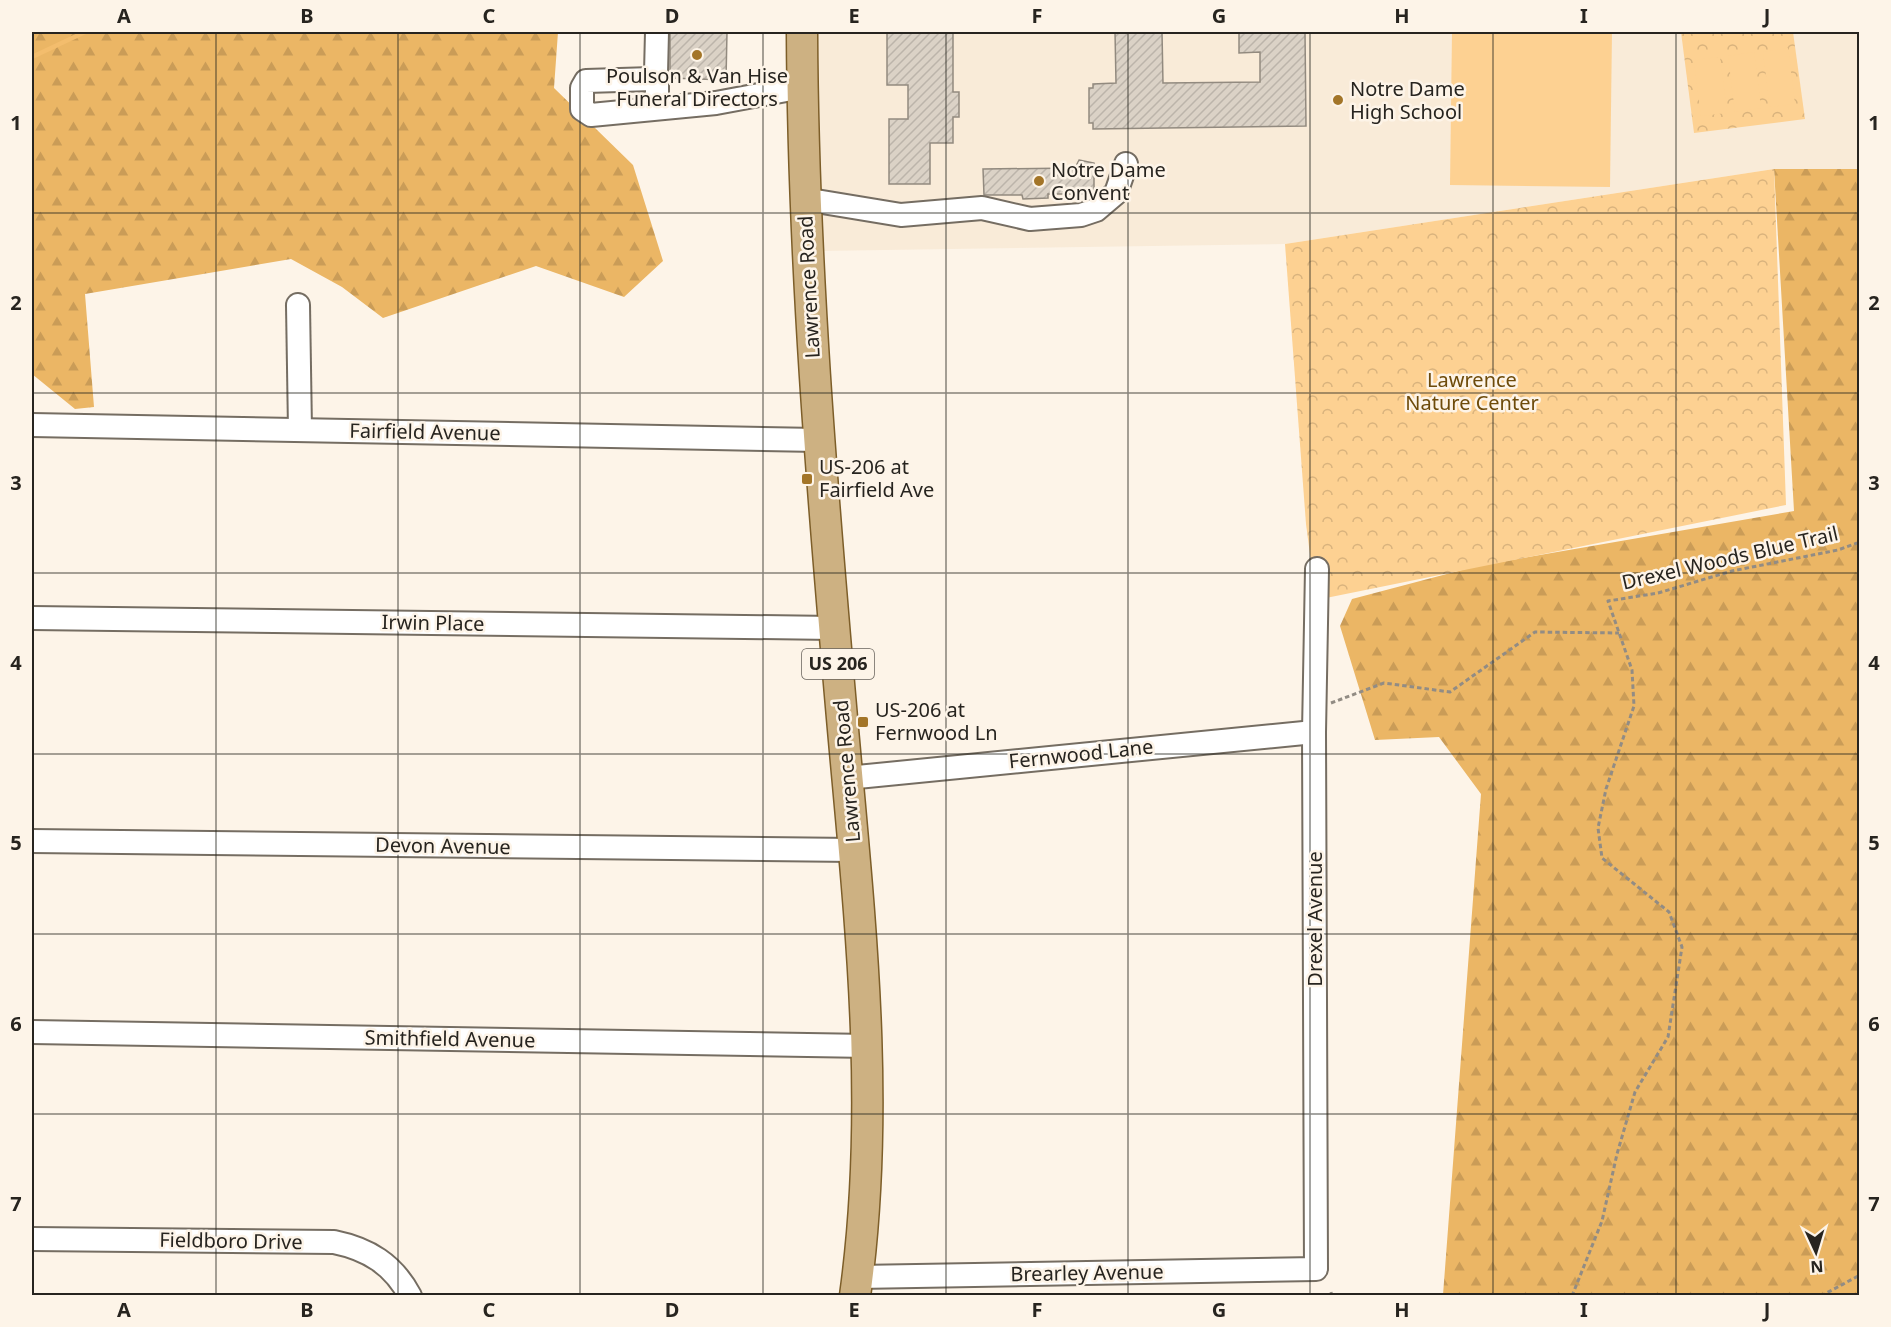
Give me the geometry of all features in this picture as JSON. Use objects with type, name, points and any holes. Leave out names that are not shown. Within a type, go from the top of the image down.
[{"type":"main road","name":"Lawrence Road","points":[[802,32],[804,199],[818,440],[869,1046],[866,1186],[856,1286]]},
{"type":"street","points":[[653,79],[656,73],[657,32]]},
{"type":"street","points":[[657,108],[657,81],[653,79],[586,81],[582,88],[582,109],[591,115],[717,103],[802,87]]},
{"type":"street","points":[[804,199],[901,215],[982,208],[1023,218],[1081,216],[1096,210],[1116,193],[1124,176],[1126,164]]},
{"type":"street","points":[[298,305],[300,430]]},
{"type":"street","name":"Fairfield Avenue","points":[[32,425],[818,440]]},
{"type":"street","name":"Drexel Avenue","points":[[1316,1269],[1314,732],[1317,569]]},
{"type":"street","name":"Irwin Place","points":[[32,618],[834,628]]},
{"type":"street","name":"Fernwood Lane","points":[[848,778],[1314,732]]},
{"type":"street","name":"Devon Avenue","points":[[32,841],[854,850]]},
{"type":"street","name":"Smithfield Avenue","points":[[32,1032],[869,1046]]},
{"type":"street","name":"Fieldboro Drive","points":[[32,1239],[334,1242],[354,1246],[373,1255],[390,1268],[410,1296]]},
{"type":"street","name":"Brearley Avenue","points":[[856,1286],[1316,1269]]},
{"type":"path","name":"Drexel Woods Blue Trail","points":[[1619,633],[1608,601],[1658,593],[1732,571],[1838,550],[1860,542]]},
{"type":"path","points":[[1316,709],[1384,683],[1450,692],[1535,632],[1619,633],[1632,670],[1634,706],[1606,789],[1598,828],[1602,858],[1669,912],[1682,947],[1668,1037],[1635,1092],[1617,1154],[1602,1221],[1572,1296]]},
{"type":"path","points":[[1821,1296],[1860,1275]]},
{"type":"shaded area","name":"Notre Dame High School","points":[[817,32],[1859,32],[1859,169],[1774,169],[1285,244],[819,251]]},
{"type":"green space","points":[[32,32],[558,32],[554,88],[633,165],[663,261],[624,297],[536,266],[383,318],[342,287],[291,259],[85,294],[94,407],[75,409],[32,374]]},
{"type":"green space","points":[[1452,32],[1612,32],[1610,187],[1450,185]]},
{"type":"green space","points":[[1681,32],[1793,32],[1805,119],[1694,133]]},
{"type":"green space","points":[[1788,48],[1795,104],[1770,107],[1763,52]]},
{"type":"green space","points":[[1754,52],[1761,108],[1735,112],[1728,56]]},
{"type":"green space","points":[[1720,57],[1727,113],[1701,116],[1694,60]]},
{"type":"green space","points":[[1774,169],[1859,169],[1859,1295],[1443,1295],[1481,794],[1439,737],[1375,740],[1340,626],[1352,599],[1477,566],[1794,511]]},
{"type":"green space","name":"Lawrence Nature Center","points":[[1774,169],[1786,505],[1316,600],[1306,524],[1285,244]]},
{"type":"building","name":"Poulson & Van Hise Funeral Directors","points":[[670,32],[727,32],[726,80],[670,78]]},
{"type":"building","points":[[887,32],[953,32],[953,92],[959,92],[959,117],[953,117],[953,143],[930,143],[930,184],[889,184],[889,119],[908,119],[908,85],[887,85]]},
{"type":"building","points":[[1115,32],[1162,32],[1163,83],[1260,82],[1260,52],[1239,53],[1239,32],[1305,32],[1306,126],[1093,129],[1093,123],[1089,123],[1089,88],[1093,88],[1093,84],[1116,83]]},
{"type":"building","name":"Notre Dame Convent","points":[[1079,160],[1094,163],[1094,194],[1048,194],[1048,198],[1023,199],[1022,195],[984,195],[983,169],[1075,168]]},
{"type":"waterway","points":[[32,57],[85,32]]},
{"type":"place","name":"Poulson & Van Hise Funeral Directors","points":[[697,55]]},
{"type":"place","name":"Notre Dame High School","points":[[1338,100]]},
{"type":"place","name":"Notre Dame Convent","points":[[1039,181]]},
{"type":"place","name":"US-206 at Fairfield Ave","points":[[807,479]]},
{"type":"place","name":"US-206 at Fernwood Ln","points":[[863,722]]}]
